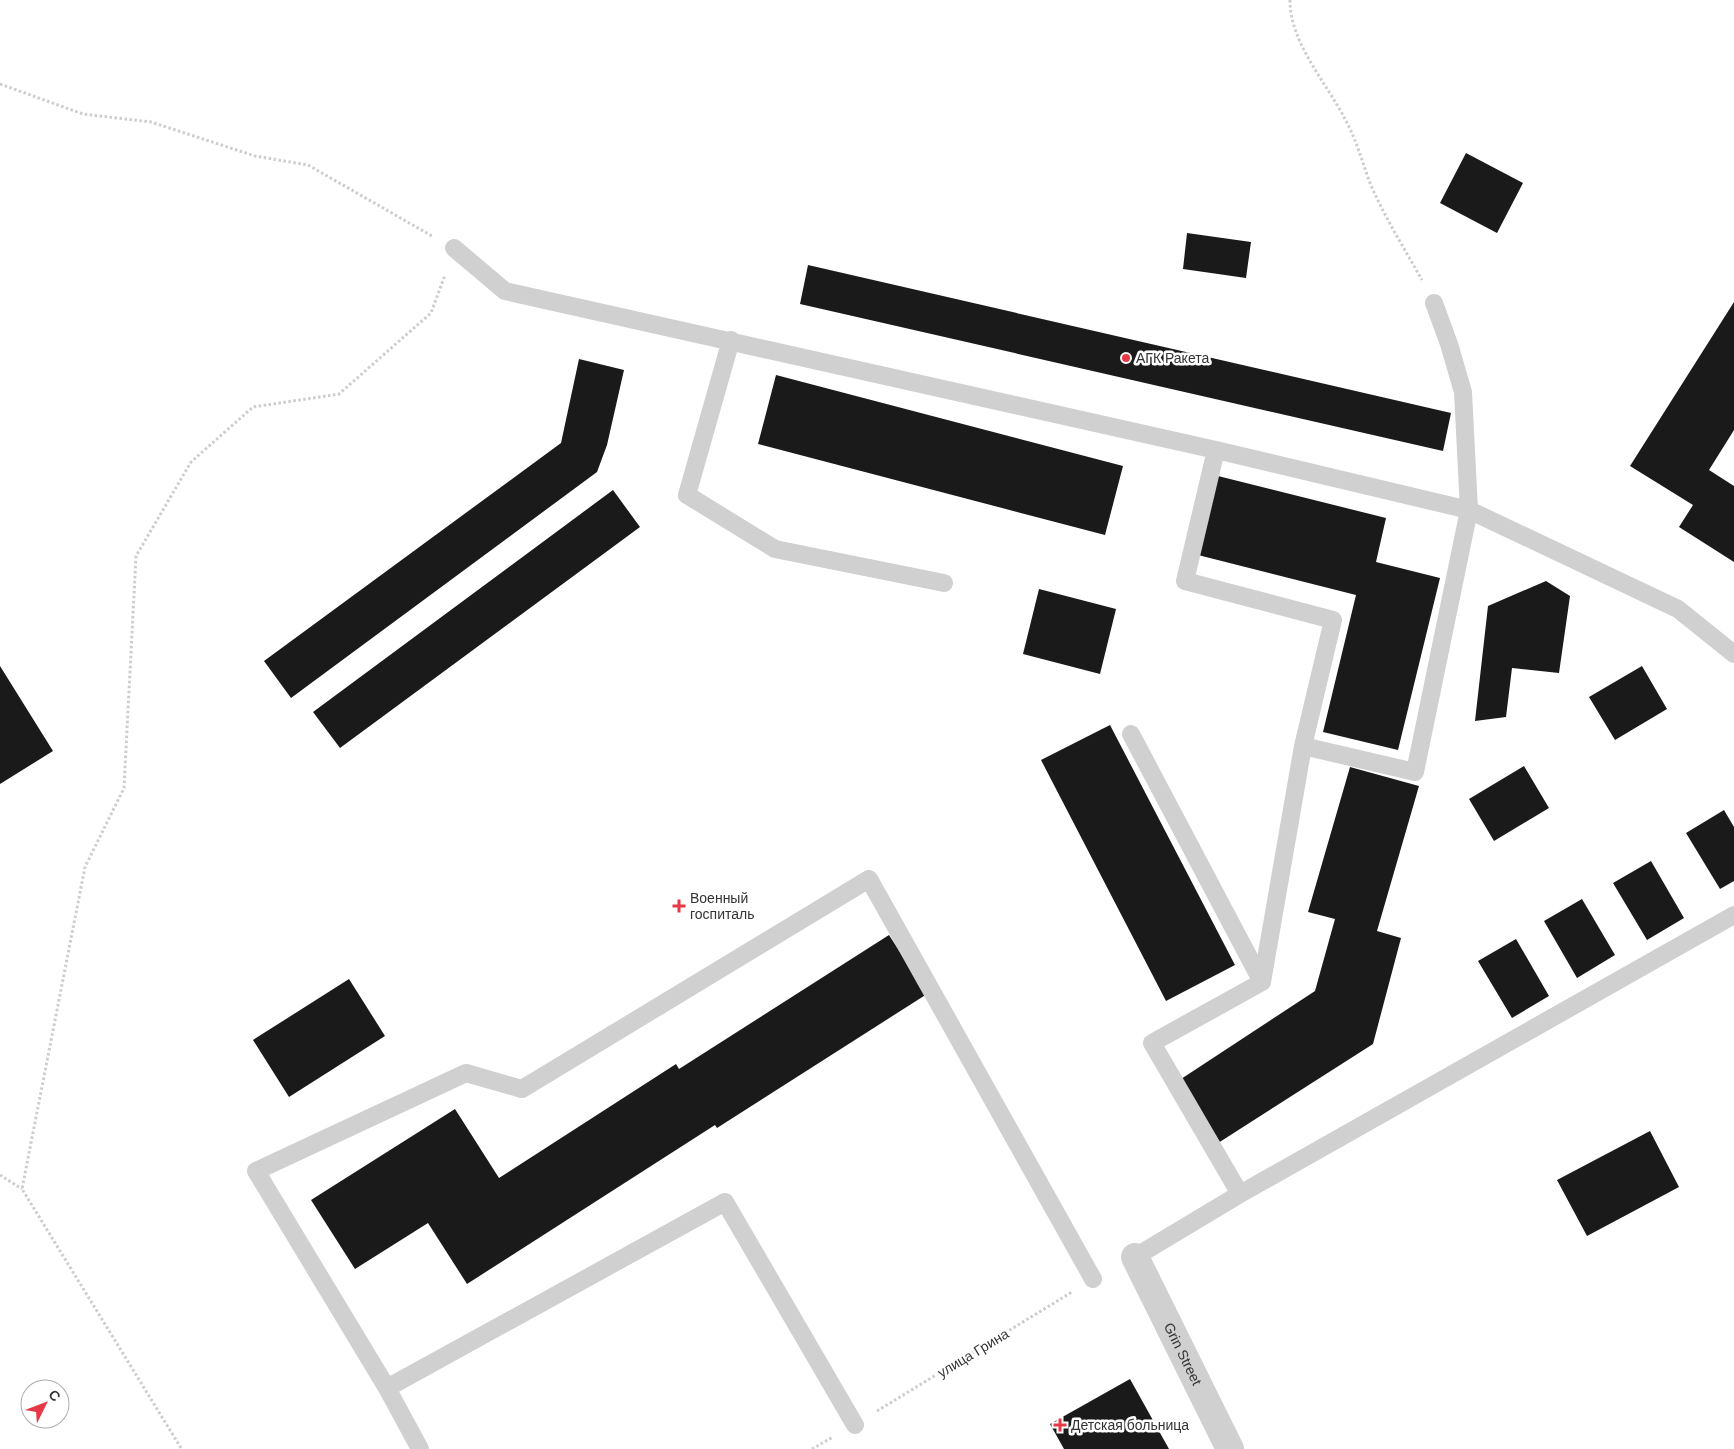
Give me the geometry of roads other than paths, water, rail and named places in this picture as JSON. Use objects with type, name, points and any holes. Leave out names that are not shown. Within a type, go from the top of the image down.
[{"type":"street","name":"Grin Street","points":[[1135,1257],[1230,1449]]},
{"type":"lane","points":[[454,248],[505,291],[731,340],[1216,450],[1469,510],[1678,609],[1734,654]]},
{"type":"lane","points":[[1302,746],[1415,772],[1469,510],[1463,392],[1449,344],[1434,303]]},
{"type":"lane","points":[[731,340],[687,495],[775,549],[944,583]]},
{"type":"lane","points":[[1216,450],[1185,581],[1332,620],[1302,746],[1262,982]]},
{"type":"lane","points":[[1131,734],[1262,982]]},
{"type":"lane","points":[[420,1449],[387,1388],[256,1170],[466,1073],[522,1089],[868,879],[1093,1279]]},
{"type":"lane","points":[[1135,1257],[1240,1194],[1734,915]]},
{"type":"lane","points":[[1240,1194],[1152,1043],[1262,982]]},
{"type":"lane","points":[[387,1388],[725,1202],[855,1425]]},
{"type":"place","name":"АГК Ракета","points":[[1126,358]]},
{"type":"place","name":"Военный госпиталь","points":[[679,906]]},
{"type":"place","name":"Детская больница","points":[[1060,1425]]}]
